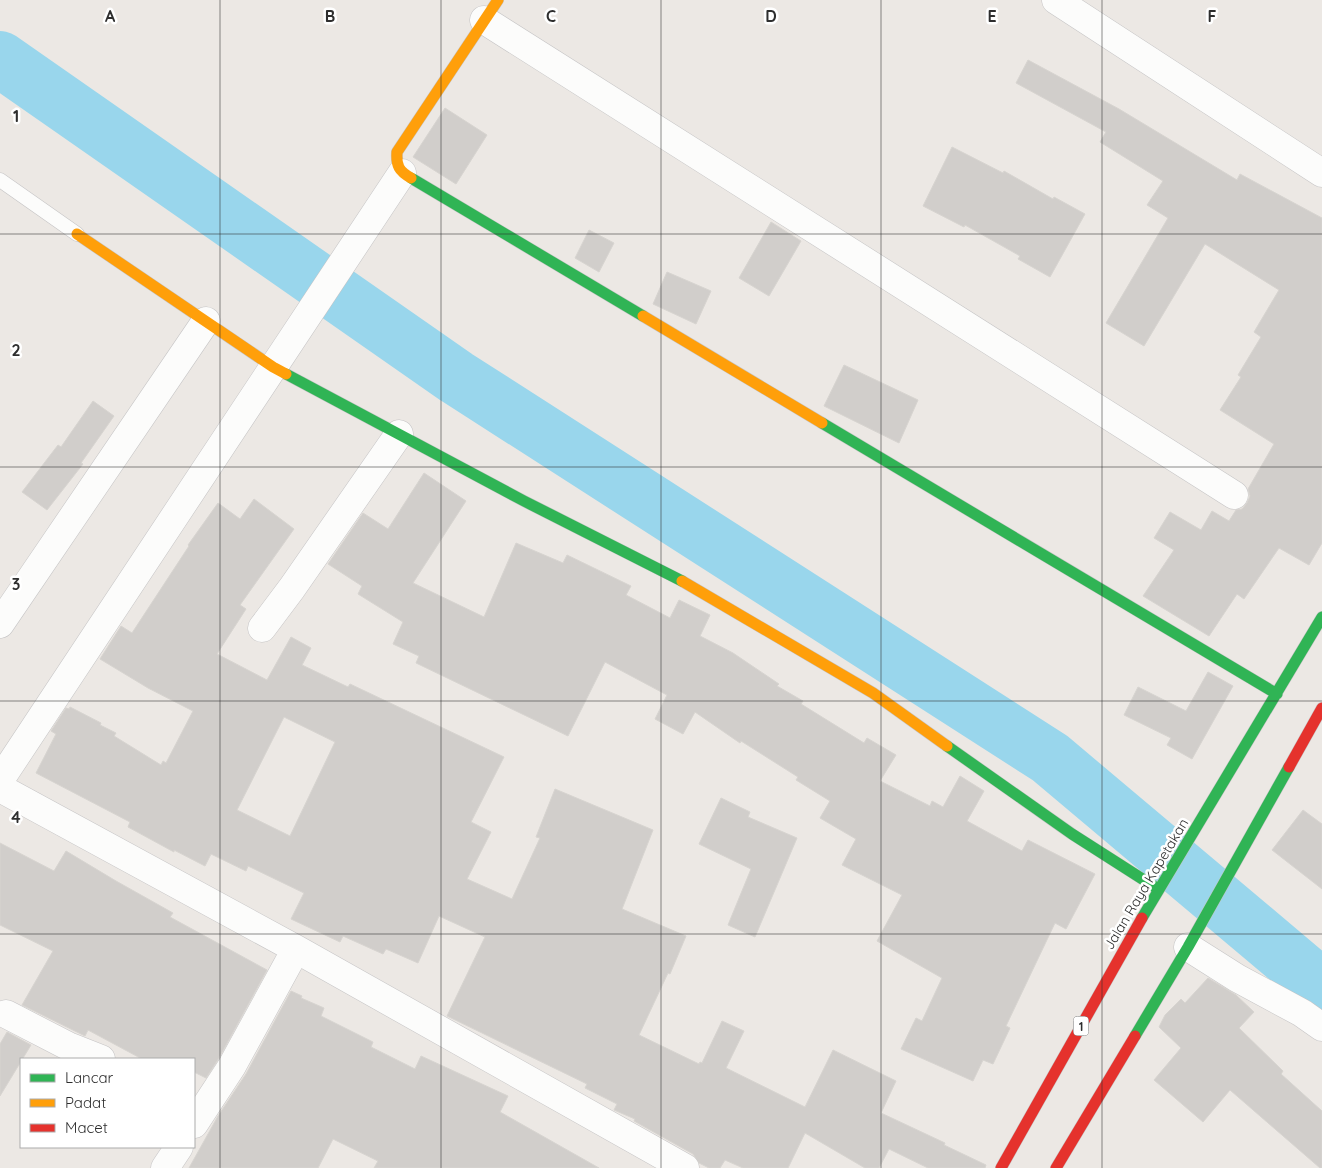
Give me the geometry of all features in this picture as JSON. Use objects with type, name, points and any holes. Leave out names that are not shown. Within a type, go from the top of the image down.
[{"type":"main road","points":[[491,10],[397,152],[396,162],[402,173],[1277,694]]},
{"type":"main road","points":[[77,234],[206,321],[279,359],[399,434],[524,501],[665,571],[873,693],[1072,834],[1160,887]]},
{"type":"main road","name":"Jalan Raya Kapetakan","points":[[1001,1168],[1160,887],[1322,617]]},
{"type":"main road","points":[[1056,1168],[1193,939],[1322,708]]},
{"type":"street","points":[[1056,0],[1322,173]]},
{"type":"street","points":[[491,10],[1234,494]]},
{"type":"street","points":[[0,780],[402,173]]},
{"type":"street","points":[[0,624],[206,321]]},
{"type":"street","points":[[262,628],[399,434]]},
{"type":"street","points":[[0,788],[296,949],[685,1168]]},
{"type":"street","points":[[1193,939],[1237,978],[1322,1027]]},
{"type":"street","points":[[197,1112],[232,1066],[296,949]]},
{"type":"street","points":[[6,1014],[68,1046],[99,1058]]},
{"type":"street","points":[[165,1168],[178,1148]]},
{"type":"lane","points":[[0,180],[77,234]]},
{"type":"building","points":[[1028,60],[1119,109],[1237,180],[1240,174],[1322,218],[1322,543],[1309,565],[1279,548],[1244,599],[1237,594],[1209,636],[1143,596],[1174,550],[1154,538],[1170,512],[1201,530],[1212,511],[1229,521],[1236,510],[1242,509],[1247,503],[1250,496],[1248,489],[1274,444],[1220,410],[1241,377],[1238,375],[1261,337],[1254,332],[1279,290],[1205,244],[1144,346],[1106,323],[1168,218],[1147,205],[1163,181],[1100,142],[1106,132],[1016,83]]},
{"type":"building","points":[[445,108],[487,135],[456,184],[413,157]]},
{"type":"building","points":[[952,147],[1003,173],[1004,171],[1053,199],[1054,197],[1085,214],[1050,277],[1018,259],[1020,256],[965,225],[964,227],[923,206]]},
{"type":"building","points":[[771,222],[801,241],[769,296],[739,278]]},
{"type":"building","points":[[589,230],[614,243],[599,272],[575,258]]},
{"type":"building","points":[[667,272],[711,291],[696,324],[653,304]]},
{"type":"building","points":[[844,365],[918,400],[899,443],[824,406]]},
{"type":"building","points":[[93,401],[114,416],[81,463],[83,464],[47,510],[22,492],[58,445],[61,447]]},
{"type":"building","points":[[424,473],[466,501],[413,583],[484,617],[516,543],[563,563],[567,555],[631,586],[626,595],[670,618],[679,600],[710,615],[700,636],[733,653],[779,684],[777,686],[803,701],[801,704],[864,743],[867,738],[896,755],[880,781],[930,806],[932,801],[943,807],[960,776],[984,791],[967,821],[1022,851],[1028,840],[1095,874],[1066,929],[1055,923],[1006,1026],[1010,1028],[993,1064],[983,1060],[973,1081],[901,1049],[916,1018],[922,1021],[942,978],[877,941],[902,895],[842,865],[856,839],[820,818],[830,801],[796,780],[798,777],[741,741],[740,743],[695,712],[683,734],[655,719],[667,695],[605,662],[568,736],[416,663],[419,656],[393,644],[403,622],[358,594],[362,586],[328,564],[363,513],[388,529]]},
{"type":"building","points":[[254,499],[294,529],[240,605],[246,609],[217,654],[267,680],[291,637],[311,648],[302,665],[348,687],[350,684],[504,757],[471,822],[491,832],[467,879],[512,899],[540,838],[536,837],[555,789],[653,830],[622,909],[686,936],[670,974],[668,973],[639,1035],[699,1064],[700,1062],[702,1063],[722,1021],[744,1031],[726,1068],[805,1107],[833,1050],[896,1081],[881,1113],[945,1143],[944,1145],[986,1165],[985,1168],[928,1168],[889,1149],[879,1168],[865,1168],[805,1133],[788,1168],[743,1168],[725,1160],[720,1168],[709,1168],[699,1163],[693,1154],[634,1121],[635,1119],[614,1110],[617,1104],[585,1088],[587,1084],[447,1016],[485,937],[439,916],[418,963],[386,949],[383,954],[343,936],[340,942],[291,919],[304,893],[248,866],[246,871],[211,854],[205,866],[174,850],[174,852],[128,827],[130,822],[36,773],[56,734],[51,731],[66,708],[69,709],[70,707],[101,723],[100,725],[116,733],[114,736],[161,765],[163,761],[166,763],[193,711],[148,688],[100,659],[121,626],[132,633],[188,545],[218,503],[240,519]],"holes":[[[284,717],[335,742],[290,836],[237,810]]]},
{"type":"building","points":[[1208,672],[1233,686],[1192,759],[1167,745],[1171,738],[1124,715],[1138,687],[1186,711]]},
{"type":"building","points":[[721,798],[750,812],[748,817],[797,838],[755,937],[728,925],[751,869],[699,844]]},
{"type":"building","points":[[1303,810],[1322,824],[1322,889],[1272,850]]},
{"type":"building","points":[[0,843],[54,871],[66,851],[173,913],[170,917],[267,970],[206,1078],[195,1072],[195,1058],[140,1058],[88,1030],[85,1036],[22,1005],[53,951],[0,925]]},
{"type":"building","points":[[1208,978],[1236,995],[1254,1012],[1239,1028],[1283,1071],[1281,1074],[1322,1111],[1322,1168],[1230,1090],[1203,1122],[1154,1080],[1181,1048],[1159,1027],[1165,1015],[1181,999],[1185,1003]]},
{"type":"building","points":[[291,991],[302,996],[301,998],[324,1008],[321,1016],[373,1042],[371,1047],[415,1069],[421,1056],[508,1096],[500,1112],[599,1168],[374,1168],[378,1161],[333,1139],[318,1168],[189,1168],[218,1116],[246,1074]]},
{"type":"building","points":[[7,1032],[31,1045],[23,1058],[20,1058],[20,1063],[0,1096],[0,1044]]},
{"type":"waterway","points":[[0,59],[456,377],[1050,758],[1322,987]]},
{"type":"traffic: fast","points":[[411,178],[643,316]]},
{"type":"traffic: fast","points":[[286,374],[524,501],[682,581]]},
{"type":"traffic: fast","points":[[822,423],[1277,694]]},
{"type":"traffic: fast","points":[[1142,918],[1322,617]]},
{"type":"traffic: fast","points":[[947,746],[1072,834],[1158,889]]},
{"type":"traffic: fast","points":[[1135,1036],[1188,947],[1289,767]]},
{"type":"traffic: slow","points":[[411,178],[399,168],[397,152],[498,0]]},
{"type":"traffic: slow","points":[[77,234],[286,374]]},
{"type":"traffic: slow","points":[[643,316],[822,423]]},
{"type":"traffic: slow","points":[[682,581],[873,693],[947,746]]},
{"type":"traffic: jam","points":[[1289,767],[1322,708]]},
{"type":"traffic: jam","points":[[1001,1168],[1142,918]]},
{"type":"traffic: jam","points":[[1056,1168],[1135,1036]]}]
